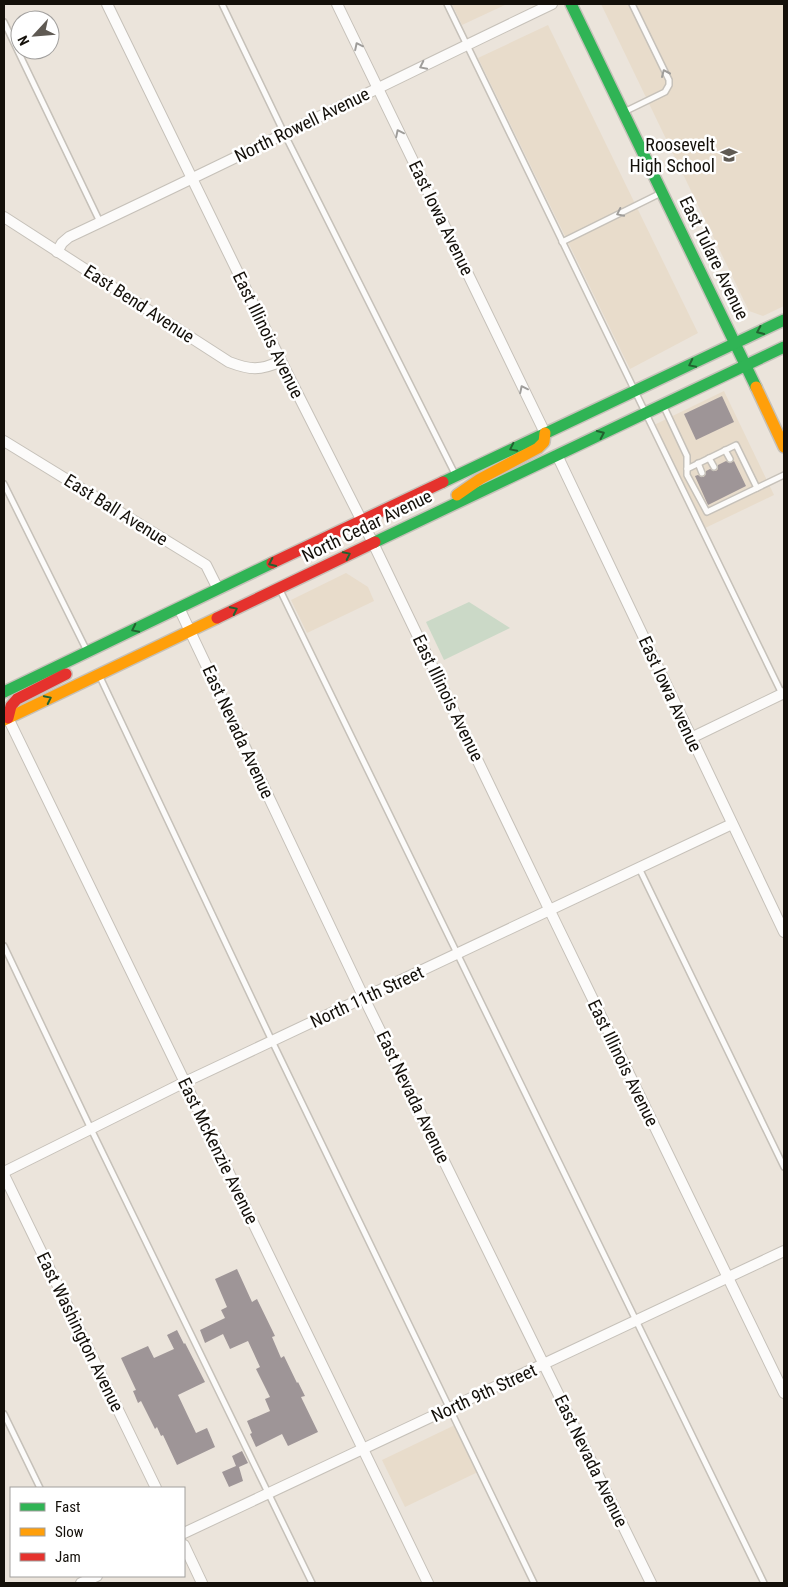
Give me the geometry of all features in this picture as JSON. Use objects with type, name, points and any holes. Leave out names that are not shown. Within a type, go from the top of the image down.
[{"type":"main road","name":"East Tulare Avenue","points":[[572,4],[736,343],[784,447]]},
{"type":"main road","name":"North Cedar Avenue","points":[[4,692],[218,588],[784,320]]},
{"type":"main road","name":"North Cedar Avenue","points":[[6,719],[784,347]]},
{"type":"main road","points":[[425,518],[480,479],[538,448],[544,442],[545,433]]},
{"type":"main road","points":[[6,719],[11,706],[17,698],[78,668],[88,652]]},
{"type":"street","name":"East Illinois Avenue","points":[[107,4],[281,361],[373,543],[784,1393]]},
{"type":"street","name":"East Iowa Avenue","points":[[337,4],[545,433]]},
{"type":"street","name":"North Rowell Avenue","points":[[57,252],[62,242],[69,237],[192,180],[284,133],[552,4]]},
{"type":"street","name":"East Bend Avenue","points":[[4,217],[229,362],[245,368],[259,369],[281,361]]},
{"type":"street","name":"East Ball Avenue","points":[[4,441],[206,565],[218,588]]},
{"type":"street","name":"East Iowa Avenue","points":[[557,455],[784,932]]},
{"type":"street","name":"East Nevada Avenue","points":[[179,608],[364,998],[651,1583]]},
{"type":"street","points":[[691,738],[784,695]]},
{"type":"street","name":"East McKenzie Avenue","points":[[6,719],[185,1082],[428,1583]]},
{"type":"street","name":"North 11th Street","points":[[4,1174],[185,1082],[732,824]]},
{"type":"street","name":"East Washington Avenue","points":[[4,1174],[156,1487]]},
{"type":"street","name":"North 9th Street","points":[[185,1533],[784,1251]]},
{"type":"street","points":[[185,1547],[202,1583]]},
{"type":"lane","points":[[222,4],[284,133],[456,476]]},
{"type":"lane","points":[[447,4],[784,695]]},
{"type":"lane","points":[[624,112],[665,92],[669,85],[669,80],[632,4]]},
{"type":"lane","points":[[4,22],[100,222]]},
{"type":"lane","points":[[562,242],[663,192]]},
{"type":"lane","points":[[663,405],[688,456],[687,475],[706,512],[717,504],[784,475]]},
{"type":"lane","points":[[687,468],[736,445],[757,488]]},
{"type":"lane","points":[[725,450],[730,459]]},
{"type":"lane","points":[[709,458],[714,468]]},
{"type":"lane","points":[[698,463],[702,473]]},
{"type":"lane","points":[[4,484],[88,652]]},
{"type":"lane","points":[[744,488],[746,493]]},
{"type":"lane","points":[[279,588],[764,1583]]},
{"type":"lane","points":[[98,674],[272,1041],[534,1583]]},
{"type":"lane","points":[[638,868],[784,1167]]},
{"type":"lane","points":[[4,946],[312,1583]]},
{"type":"lane","points":[[4,1414],[40,1487]]},
{"type":"shaded area","points":[[452,4],[507,4],[462,25]]},
{"type":"shaded area","name":"Roosevelt High School","points":[[601,4],[784,4],[784,306],[763,316],[749,311]]},
{"type":"shaded area","points":[[548,25],[698,333],[630,369],[478,58]]},
{"type":"shaded area","points":[[724,391],[774,495],[701,530],[652,426]]},
{"type":"shaded area","points":[[346,573],[368,587],[374,601],[307,633],[291,600]]},
{"type":"shaded area","points":[[457,1424],[480,1471],[405,1507],[382,1460]]},
{"type":"green space","points":[[469,602],[510,628],[444,660],[426,622]]},
{"type":"building","points":[[722,396],[734,422],[696,440],[684,414]]},
{"type":"building","points":[[726,461],[730,463],[734,461],[746,486],[708,505],[695,476],[704,477],[706,471],[710,469],[716,471],[718,465]]},
{"type":"building","points":[[237,1269],[252,1302],[257,1299],[275,1336],[272,1337],[281,1358],[284,1356],[305,1396],[301,1397],[318,1432],[288,1446],[282,1434],[256,1447],[250,1434],[252,1433],[247,1421],[270,1411],[265,1399],[270,1397],[256,1369],[260,1367],[248,1341],[230,1349],[223,1334],[205,1343],[200,1330],[225,1318],[221,1310],[227,1307],[215,1279]]},
{"type":"building","points":[[177,1330],[205,1382],[178,1395],[196,1433],[207,1428],[215,1447],[177,1465],[163,1435],[161,1436],[157,1427],[155,1429],[141,1401],[138,1403],[133,1391],[136,1390],[121,1358],[148,1346],[154,1358],[174,1349],[167,1335]]},
{"type":"building","points":[[242,1451],[248,1463],[239,1467],[243,1481],[229,1487],[222,1472],[236,1466],[232,1456]]},
{"type":"traffic: fast","points":[[571,4],[756,387]]},
{"type":"traffic: fast","points":[[443,482],[784,320]]},
{"type":"traffic: fast","points":[[375,542],[784,347]]},
{"type":"traffic: fast","points":[[4,692],[272,563]]},
{"type":"traffic: slow","points":[[756,387],[784,447]]},
{"type":"traffic: slow","points":[[457,495],[480,479],[538,448],[544,442],[545,433]]},
{"type":"traffic: slow","points":[[4,720],[217,618]]},
{"type":"traffic: jam","points":[[272,563],[443,482]]},
{"type":"traffic: jam","points":[[217,618],[375,542]]},
{"type":"traffic: jam","points":[[8,718],[11,706],[17,699],[66,674]]},
{"type":"place","name":"Roosevelt High School","points":[[729,155]]}]
